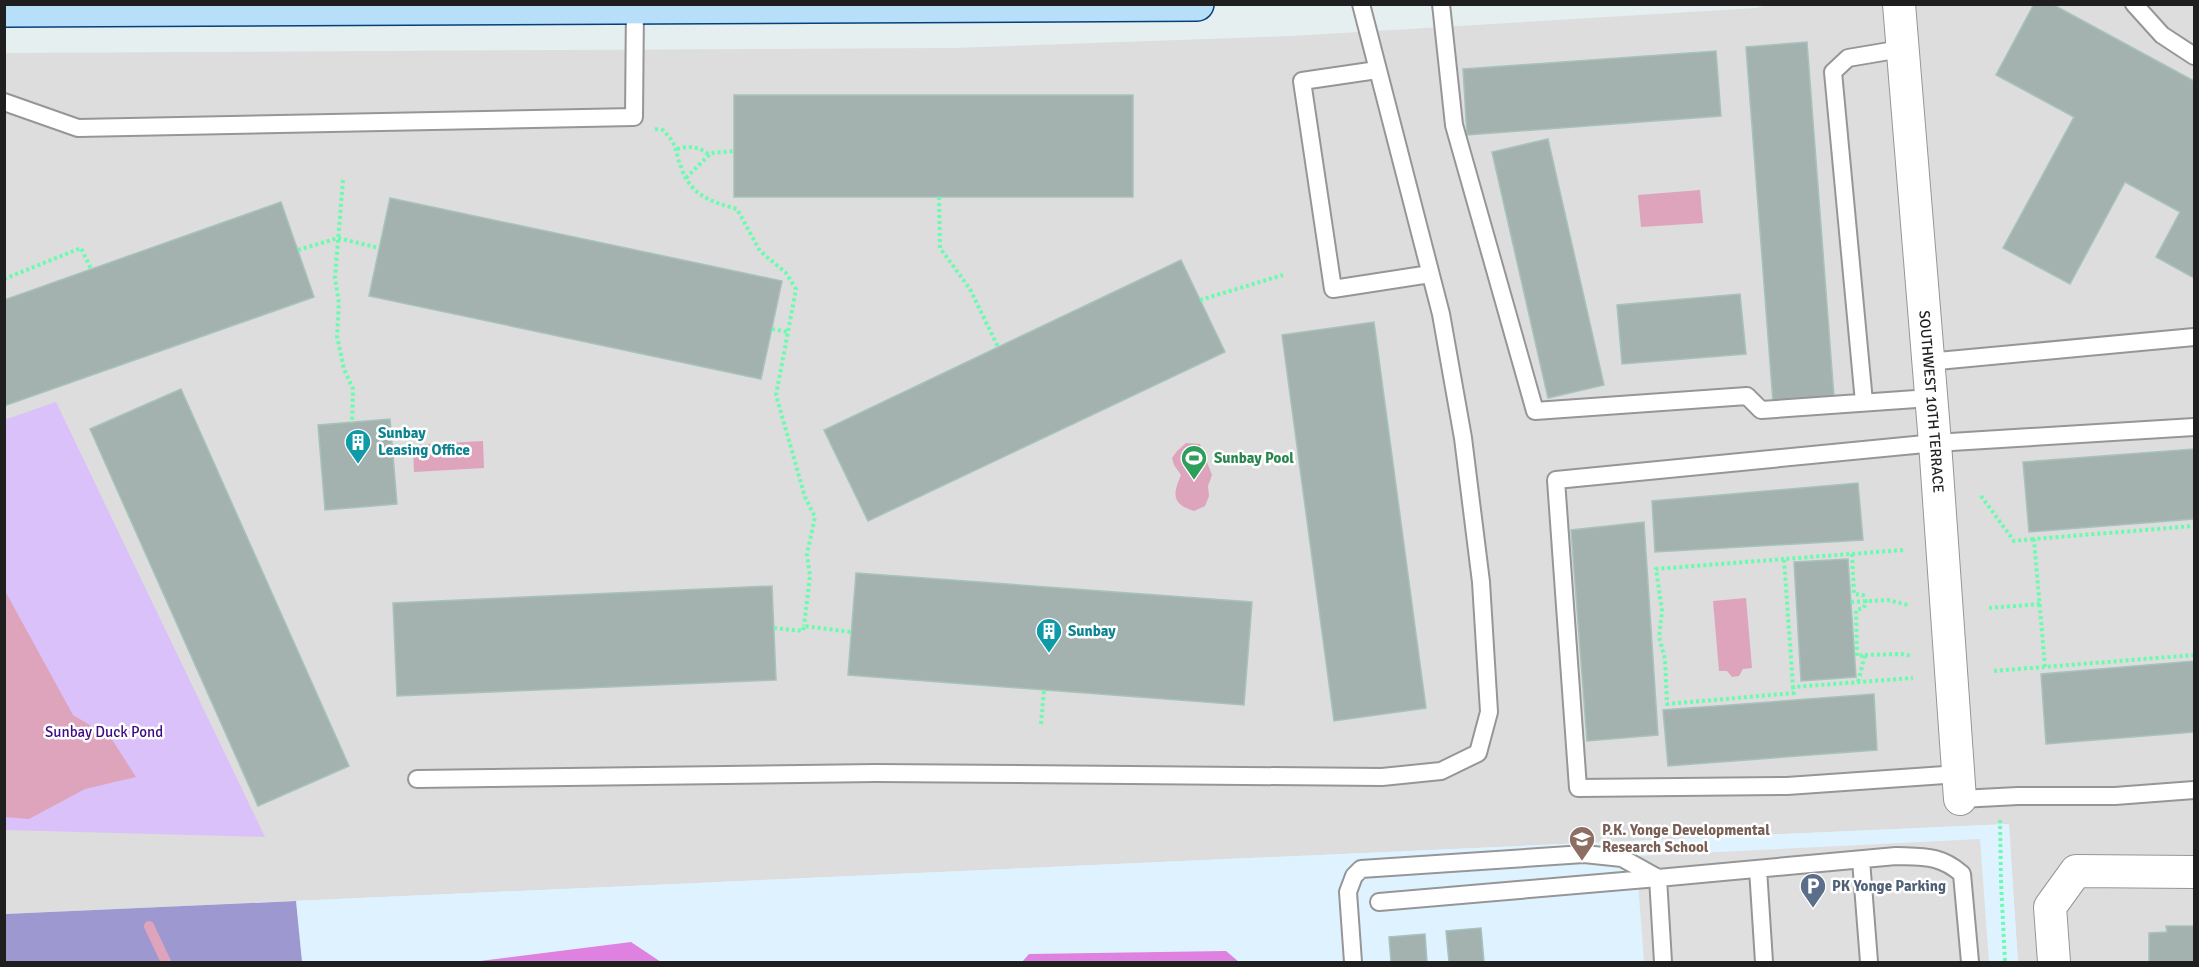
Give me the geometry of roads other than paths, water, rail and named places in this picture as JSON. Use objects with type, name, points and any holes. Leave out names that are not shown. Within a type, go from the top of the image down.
[{"type":"main road","points":[[4,10],[1197,4]]},
{"type":"street","name":"SOUTHWEST 10TH TERRACE","points":[[1899,4],[1960,786]]},
{"type":"street","points":[[2054,963],[2050,907],[2076,871],[2194,872]]},
{"type":"lane","points":[[417,779],[876,773],[1382,777],[1441,771],[1478,753],[1489,712],[1481,582],[1463,438],[1441,314],[1361,4]]},
{"type":"lane","points":[[1440,4],[1454,125],[1535,411],[1747,396],[1761,410],[1930,398]]},
{"type":"lane","points":[[2134,4],[2162,35],[2194,56]]},
{"type":"lane","points":[[4,102],[78,128],[634,117],[635,6]]},
{"type":"lane","points":[[1864,402],[1833,72],[1848,58],[1902,49]]},
{"type":"lane","points":[[1377,70],[1302,81],[1333,289],[1430,274]]},
{"type":"lane","points":[[1927,362],[2194,337]]},
{"type":"lane","points":[[2194,427],[1935,443],[1556,480],[1578,788],[1960,786],[2009,796],[2115,796],[2194,790]]},
{"type":"lane","points":[[1353,963],[1348,892],[1354,876],[1361,869],[1584,854],[1622,858],[1658,878]]},
{"type":"lane","points":[[1379,902],[1896,856],[1935,858],[1950,864],[1962,874],[1970,963]]},
{"type":"lane","points":[[1861,860],[1869,963]]},
{"type":"lane","points":[[1758,869],[1764,963]]},
{"type":"lane","points":[[1658,878],[1663,963]]},
{"type":"waterway","points":[[149,926],[166,962]]},
{"type":"place","name":"Sunbay Leasing Office","points":[[358,465]]},
{"type":"place","name":"Sunbay Pool","points":[[1194,481]]},
{"type":"place","name":"Sunbay","points":[[1049,654]]},
{"type":"place","name":"P.K. Yonge Developmental Research School","points":[[1582,862]]},
{"type":"place","name":"PK Yonge Parking","points":[[1813,909]]},
{"type":"park label","name":"Sunbay Duck Pond","points":[[104,732]]}]
